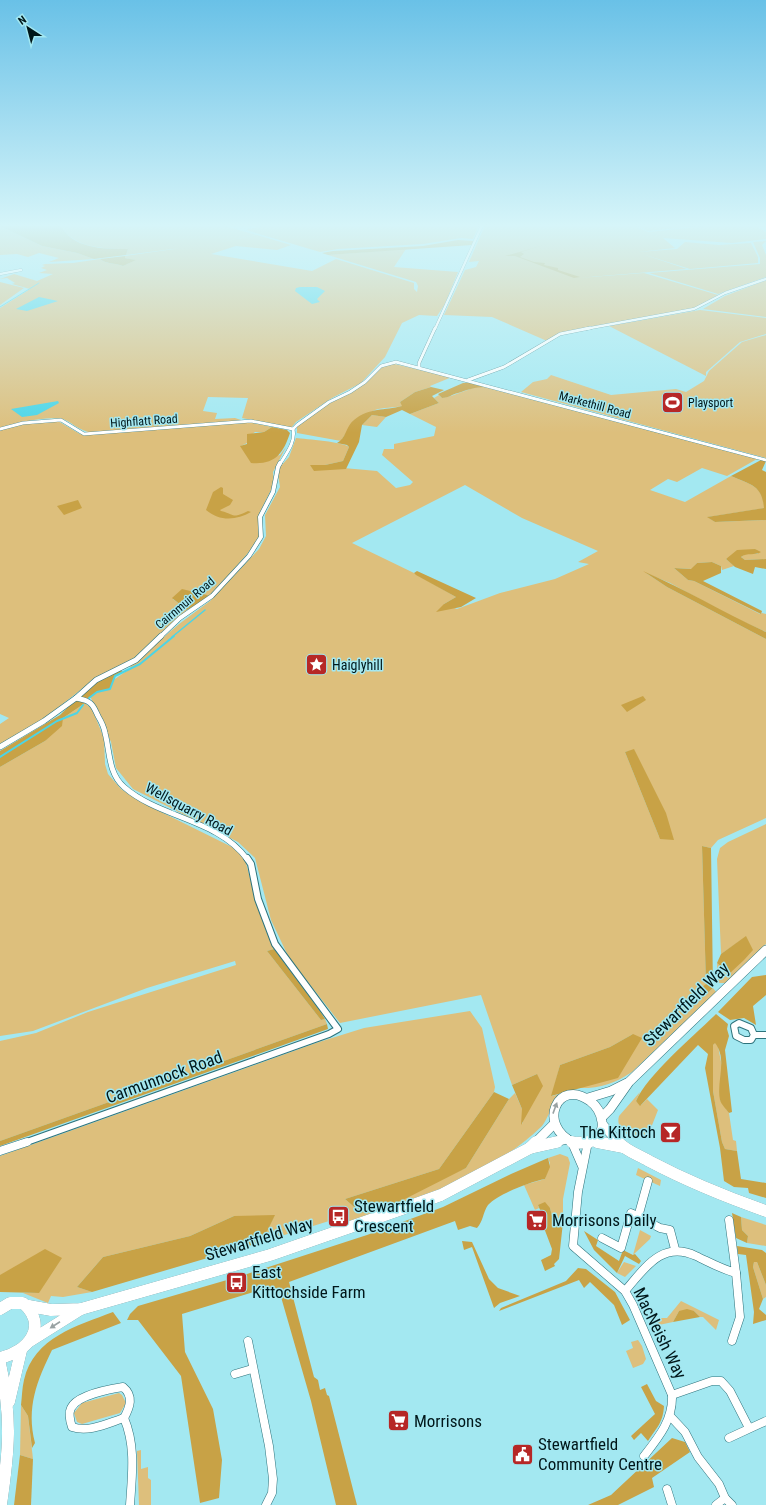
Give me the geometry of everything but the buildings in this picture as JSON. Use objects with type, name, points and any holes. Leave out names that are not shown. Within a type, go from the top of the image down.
[{"type":"street","points":[[293,430],[297,425],[325,404],[350,392],[365,382],[381,366],[396,362],[409,365],[419,365],[451,293]]},
{"type":"street","points":[[468,380],[504,367],[560,334],[694,309],[725,293]]},
{"type":"street","name":"Markethill Road","points":[[419,365],[468,380],[766,460]]},
{"type":"street","name":"Highflatt Road","points":[[0,429],[23,423],[60,420],[84,434],[251,421],[293,430]]},
{"type":"street","name":"Cairnmuir Road","points":[[0,747],[44,721],[76,698],[96,680],[136,660],[180,618],[212,596],[249,556],[261,537],[260,517],[273,492],[278,467],[289,450],[294,434],[293,430]]},
{"type":"street","name":"Wellsquarry Road","points":[[76,698],[90,702],[95,709],[105,731],[112,769],[116,778],[124,786],[144,800],[218,834],[243,853],[251,864],[258,899],[275,944],[338,1029]]},
{"type":"street","name":"Stewartfield Way","points":[[602,1121],[629,1082],[766,950]]},
{"type":"street","name":"Carmunnock Road","points":[[0,1151],[329,1034],[338,1029]]},
{"type":"street","points":[[754,1035],[766,1035]]},
{"type":"street","name":"Stewartfield Way","points":[[588,1098],[611,1091],[629,1082]]},
{"type":"street","points":[[582,1166],[569,1140],[559,1132],[554,1124],[553,1111],[555,1105],[563,1097],[575,1094],[588,1098],[597,1106],[602,1121],[623,1147]]},
{"type":"street","points":[[590,1141],[599,1135],[602,1121]]},
{"type":"street","name":"Stewartfield Way","points":[[530,1148],[554,1124]]},
{"type":"street","points":[[569,1140],[590,1141],[623,1147],[718,1194],[766,1210]]},
{"type":"street","name":"Stewartfield Way","points":[[0,1309],[10,1303],[17,1302],[51,1310],[81,1309],[270,1255],[441,1195],[530,1148],[569,1140]]},
{"type":"street","name":"MacNeish Way","points":[[590,1141],[588,1155],[582,1166],[575,1214],[573,1246],[625,1291],[633,1304],[672,1395],[673,1404],[671,1417]]},
{"type":"street","points":[[638,1217],[648,1181]]},
{"type":"street","points":[[602,1238],[621,1248],[631,1213],[660,1228],[670,1230],[675,1249]]},
{"type":"street","points":[[729,1220],[740,1317],[732,1341]]},
{"type":"street","points":[[625,1291],[650,1263],[663,1252],[675,1249],[686,1251],[722,1270],[736,1273]]},
{"type":"street","points":[[0,1358],[10,1357],[21,1351],[29,1342],[33,1334],[35,1318],[29,1306]]},
{"type":"street","name":"Stewartfield Way","points":[[29,1342],[81,1309]]},
{"type":"street","points":[[248,1341],[252,1369],[269,1446],[273,1479],[272,1493],[266,1505]]},
{"type":"street","points":[[1,1505],[6,1469],[8,1406],[21,1351]]},
{"type":"street","points":[[0,1363],[8,1406]]},
{"type":"street","points":[[235,1374],[252,1369]]},
{"type":"street","points":[[672,1395],[712,1381],[721,1381],[730,1391],[749,1428]]},
{"type":"street","points":[[124,1418],[85,1430],[76,1430],[72,1427],[69,1413],[72,1406],[83,1398],[115,1388],[123,1388],[129,1391],[131,1396],[128,1410],[124,1418],[131,1436],[132,1490],[130,1505]]},
{"type":"street","points":[[644,1456],[671,1417],[685,1432],[698,1457],[718,1484],[725,1498],[732,1505]]},
{"type":"street","points":[[729,1438],[766,1421]]},
{"type":"street","points":[[667,1489],[672,1505]]},
{"type":"street","points":[[716,1505],[725,1498]]},
{"type":"shaded area","points":[[0,293],[17,293],[0,305]]},
{"type":"shaded area","points":[[23,293],[449,293],[445,304],[437,316],[419,315],[402,323],[385,357],[361,383],[332,398],[296,422],[291,428],[242,418],[248,398],[208,397],[203,411],[217,413],[215,419],[235,418],[244,421],[92,433],[87,432],[62,419],[47,418],[22,422],[0,428],[0,308]]},
{"type":"shaded area","points":[[454,293],[712,293],[718,295],[693,309],[567,331],[547,341],[492,317],[444,315]]},
{"type":"shaded area","points":[[732,293],[766,293],[766,317],[703,309]]},
{"type":"shaded area","points":[[700,310],[766,318],[766,334],[740,342],[706,372],[706,376],[609,326]]},
{"type":"shaded area","name":"Playsport","points":[[766,335],[766,458],[521,392],[533,382],[547,379],[551,375],[611,395],[676,389],[686,392],[704,381],[709,371],[742,342]]},
{"type":"shaded area","points":[[390,363],[452,377],[430,386],[431,387],[415,392],[400,402],[403,406],[381,408],[364,416],[355,423],[341,441],[297,433],[297,427],[327,404],[351,392],[381,368]]},
{"type":"shaded area","points":[[472,382],[485,387],[471,389],[444,398],[438,394],[463,383]]},
{"type":"shaded area","points":[[431,387],[444,390],[432,396],[439,403],[410,414],[402,410],[386,417],[372,415],[362,425],[359,442],[346,469],[314,471],[310,465],[325,465],[343,461],[349,447],[347,445],[337,443],[342,439],[354,420],[371,411],[402,406],[400,402],[415,392]]},
{"type":"shaded area","points":[[476,387],[485,387],[757,459],[727,476],[702,468],[677,482],[668,479],[650,490],[685,502],[731,476],[750,484],[758,490],[765,508],[708,517],[715,522],[766,520],[766,559],[745,560],[741,557],[745,554],[758,554],[755,549],[726,559],[734,566],[722,570],[721,566],[712,562],[697,563],[692,569],[674,568],[688,580],[694,581],[760,614],[766,614],[766,632],[735,618],[670,583],[646,573],[667,587],[766,639],[766,818],[718,840],[711,848],[702,846],[706,984],[692,1007],[713,988],[716,992],[632,1072],[619,1080],[599,1087],[576,1088],[587,1085],[633,1034],[610,1047],[560,1065],[552,1096],[560,1094],[542,1126],[521,1144],[497,1160],[473,1174],[447,1186],[340,1226],[338,1222],[329,1221],[262,1242],[274,1216],[234,1216],[190,1236],[103,1257],[77,1287],[92,1292],[63,1297],[51,1296],[48,1303],[23,1293],[39,1293],[0,1275],[0,1156],[316,1043],[364,1028],[470,1011],[482,1028],[495,1087],[494,1092],[439,1169],[345,1199],[361,1213],[466,1168],[509,1099],[515,1093],[522,1109],[522,1124],[537,1074],[512,1085],[481,995],[340,1023],[289,958],[271,920],[255,858],[238,842],[133,789],[116,768],[111,742],[90,696],[131,668],[130,666],[179,624],[210,601],[259,549],[266,536],[265,515],[280,487],[278,474],[280,467],[289,457],[296,438],[333,442],[349,447],[343,461],[325,465],[310,465],[377,471],[396,488],[410,485],[413,482],[382,455],[384,449],[394,449],[394,444],[434,436],[436,427],[410,414],[439,403],[434,398],[439,395],[442,398]],"holes":[[[465,485],[522,518],[598,551],[578,562],[589,564],[555,579],[500,593],[457,609],[444,604],[456,597],[414,573],[352,543]],[[634,750],[660,839],[625,752]]]},
{"type":"shaded area","points":[[372,415],[386,417],[377,427],[362,425]]},
{"type":"shaded area","points":[[58,421],[80,434],[87,435],[250,422],[272,427],[264,432],[255,432],[247,438],[247,443],[241,446],[251,462],[280,455],[286,447],[273,472],[274,484],[260,512],[259,537],[248,553],[211,596],[182,590],[173,599],[187,610],[134,658],[97,677],[41,721],[0,746],[0,724],[9,718],[0,714],[0,430],[21,424]]},
{"type":"shaded area","points":[[272,427],[287,430],[290,433],[284,447],[277,457],[272,460],[251,463],[240,446],[247,444],[247,434],[264,432]]},
{"type":"shaded area","points":[[761,460],[766,461],[762,470],[766,472],[766,520],[715,522],[707,517],[764,508],[763,500],[758,490],[750,484],[731,476]]},
{"type":"shaded area","points":[[221,487],[223,488],[223,494],[233,500],[230,505],[220,510],[221,511],[234,516],[248,511],[251,512],[240,517],[223,518],[211,514],[206,510],[213,492]]},
{"type":"shaded area","points":[[78,500],[82,508],[64,515],[57,506]]},
{"type":"shaded area","points":[[755,549],[761,552],[741,557],[745,560],[766,559],[766,569],[755,567],[753,574],[735,567],[726,559],[737,550]]},
{"type":"shaded area","points":[[712,562],[721,566],[721,573],[703,581],[762,611],[761,614],[694,581],[688,580],[674,568],[691,569],[697,563]]},
{"type":"shaded area","points":[[417,571],[476,598],[461,607],[436,612],[444,604],[456,597],[416,575],[414,573]]},
{"type":"shaded area","points":[[643,571],[674,585],[766,632],[766,639],[667,587]]},
{"type":"shaded area","points":[[182,589],[211,596],[187,610],[172,598]]},
{"type":"shaded area","points":[[118,669],[123,672],[115,676],[110,689],[97,692],[88,699],[78,696],[96,680]]},
{"type":"shaded area","points":[[643,696],[646,700],[627,712],[621,705]]},
{"type":"shaded area","points":[[78,700],[85,703],[63,718],[62,726],[45,741],[0,767],[0,751],[60,715],[73,702]]},
{"type":"shaded area","points":[[85,703],[92,709],[104,738],[105,764],[108,774],[121,789],[141,802],[232,847],[245,859],[256,901],[274,949],[267,951],[321,1020],[325,1019],[327,1024],[0,1141],[0,1041],[36,1033],[88,1012],[236,965],[235,961],[147,988],[33,1031],[0,1036],[0,767],[45,741],[63,718]]},
{"type":"shaded area","points":[[634,749],[666,813],[674,840],[660,839],[625,752]]},
{"type":"shaded area","points":[[766,824],[766,944],[726,983],[718,983],[717,963],[729,974],[746,937],[721,954],[717,859],[720,848],[728,842]]},
{"type":"shaded area","points":[[702,846],[711,848],[713,988],[692,1007],[686,1000],[706,984]]},
{"type":"shaded area","points":[[746,936],[753,950],[729,974],[717,963],[721,954]]},
{"type":"shaded area","points":[[274,949],[325,1019],[321,1020],[267,951]]},
{"type":"shaded area","points":[[766,975],[766,995],[753,1006],[756,1025],[744,1018],[730,1020],[718,1012],[752,977]]},
{"type":"shaded area","points":[[716,1014],[728,1024],[727,1029],[729,1036],[725,1050],[732,1112],[729,1113],[722,1105],[720,1100],[719,1086],[721,1056],[715,1043],[713,1045],[713,1091],[722,1142],[725,1149],[737,1151],[741,1179],[766,1183],[766,1198],[749,1193],[748,1188],[734,1187],[724,1181],[720,1148],[705,1068],[708,1054],[698,1045],[640,1106],[636,1101],[650,1079],[661,1067]]},
{"type":"shaded area","points":[[327,1024],[328,1029],[0,1146],[0,1141]]},
{"type":"shaded area","points":[[633,1034],[642,1038],[618,1078],[551,1096],[560,1065],[610,1047]]},
{"type":"shaded area","points":[[715,1042],[718,1046],[722,1067],[720,1100],[729,1113],[733,1140],[736,1141],[737,1151],[725,1149],[722,1142],[713,1091],[713,1045]]},
{"type":"shaded area","points":[[537,1074],[543,1086],[521,1125],[522,1109],[512,1085]]},
{"type":"shaded area","points":[[494,1092],[509,1099],[466,1168],[397,1203],[361,1213],[345,1199],[439,1169]]},
{"type":"shaded area","points":[[640,1092],[636,1101],[641,1105],[647,1099],[658,1110],[647,1138],[639,1137],[634,1134],[632,1138],[620,1126],[618,1120],[619,1116]]},
{"type":"shaded area","points":[[560,1154],[568,1157],[570,1163],[563,1199],[563,1222],[553,1220],[550,1208],[538,1205],[539,1208],[535,1210],[524,1185],[545,1179],[550,1163],[548,1158]]},
{"type":"shaded area","points":[[548,1158],[550,1167],[545,1179],[515,1189],[493,1201],[486,1208],[481,1223],[477,1228],[470,1226],[458,1230],[455,1221],[289,1282],[314,1377],[318,1380],[320,1390],[325,1388],[327,1395],[329,1396],[357,1505],[336,1505],[311,1401],[279,1290],[267,1288],[182,1314],[185,1352],[213,1409],[222,1460],[219,1498],[200,1503],[181,1376],[138,1320],[127,1320],[130,1314],[138,1306],[244,1275],[367,1235],[443,1207]]},
{"type":"shaded area","points":[[638,1168],[661,1180],[660,1186],[636,1175]]},
{"type":"shaded area","points":[[545,1202],[550,1208],[553,1220],[563,1222],[559,1259],[554,1264],[555,1266],[545,1271],[541,1260],[551,1255],[552,1249],[541,1220],[544,1219],[538,1205]]},
{"type":"shaded area","points":[[732,1213],[741,1217],[742,1230],[748,1236],[747,1243],[736,1238]]},
{"type":"shaded area","points":[[275,1215],[262,1242],[92,1292],[77,1287],[103,1257],[190,1236],[234,1216]]},
{"type":"shaded area","points":[[741,1217],[766,1225],[766,1246],[747,1243],[748,1236],[742,1230]]},
{"type":"shaded area","points":[[640,1230],[651,1236],[650,1239],[633,1255]]},
{"type":"shaded area","points":[[584,1231],[598,1240],[596,1246],[619,1261],[623,1250],[633,1255],[635,1254],[641,1261],[639,1264],[625,1256],[617,1273],[594,1250]]},
{"type":"shaded area","points":[[462,1241],[472,1242],[489,1279],[498,1288],[520,1296],[500,1303],[494,1308],[472,1247],[464,1250]]},
{"type":"shaded area","points":[[737,1246],[762,1250],[766,1253],[766,1285],[757,1262],[754,1262],[753,1267],[763,1299],[759,1309],[766,1315],[766,1320],[753,1324],[754,1312],[746,1255],[738,1254]]},
{"type":"shaded area","points":[[45,1249],[62,1258],[39,1293],[0,1292],[0,1275]]},
{"type":"shaded area","points":[[624,1262],[636,1266],[625,1277],[617,1273]]},
{"type":"shaded area","points":[[754,1262],[757,1262],[766,1285],[766,1297],[763,1299],[753,1267]]},
{"type":"shaded area","points":[[578,1268],[586,1269],[615,1292],[630,1320],[622,1325],[614,1305],[590,1282],[584,1288],[579,1280],[499,1311],[501,1308],[566,1281]]},
{"type":"shaded area","points":[[681,1301],[719,1320],[716,1330],[703,1317],[700,1317],[694,1311],[679,1311],[673,1322],[654,1326],[660,1318],[667,1318]]},
{"type":"shaded area","points":[[687,1309],[694,1311],[700,1317],[673,1322],[679,1311]]},
{"type":"shaded area","points":[[113,1312],[121,1323],[52,1350],[34,1395],[32,1418],[35,1443],[32,1448],[28,1416],[21,1405],[23,1383],[29,1365],[37,1353],[47,1343],[59,1335],[85,1322]]},
{"type":"shaded area","points":[[638,1340],[642,1346],[646,1359],[643,1364],[633,1368],[626,1351],[633,1348],[631,1342]]},
{"type":"shaded area","points":[[647,1384],[656,1401],[664,1406],[662,1417],[659,1425],[648,1441],[641,1433],[634,1440],[631,1436],[655,1414],[641,1387]]},
{"type":"shaded area","points":[[119,1393],[122,1395],[126,1403],[120,1413],[82,1424],[77,1422],[74,1413],[82,1403]]},
{"type":"shaded area","points":[[21,1405],[28,1416],[33,1459],[20,1455]]},
{"type":"shaded area","points":[[672,1438],[685,1442],[690,1452],[652,1478],[654,1487],[618,1505],[588,1505],[611,1495]]},
{"type":"shaded area","points":[[141,1450],[141,1469],[148,1467],[148,1478],[151,1480],[151,1505],[139,1505],[137,1451]]},
{"type":"shaded area","points":[[20,1455],[33,1459],[31,1505],[14,1505]]},
{"type":"water","points":[[298,293],[323,293],[317,299],[320,302],[312,304]]},
{"type":"water","points":[[39,297],[58,301],[27,311],[16,309]]},
{"type":"water","points":[[58,401],[59,403],[37,415],[22,417],[11,409]]},
{"type":"waterway","points":[[0,307],[22,293]]},
{"type":"waterway","points":[[172,637],[205,610]]},
{"type":"waterway","points":[[89,698],[97,692],[110,689],[115,676],[140,664],[174,636]]},
{"type":"waterway","points":[[0,757],[57,721],[77,713],[83,705]]},
{"type":"place","name":"Playsport","points":[[673,403]]},
{"type":"place","name":"Haiglyhill","points":[[316,665]]},
{"type":"place","name":"The Kittoch","points":[[671,1132]]},
{"type":"place","name":"Stewartfield Crescent","points":[[338,1216]]},
{"type":"place","name":"Morrisons Daily","points":[[537,1220]]},
{"type":"place","name":"East Kittochside Farm","points":[[236,1282]]},
{"type":"place","name":"Morrisons","points":[[399,1421]]},
{"type":"place","name":"Stewartfield Community Centre","points":[[522,1454]]}]
